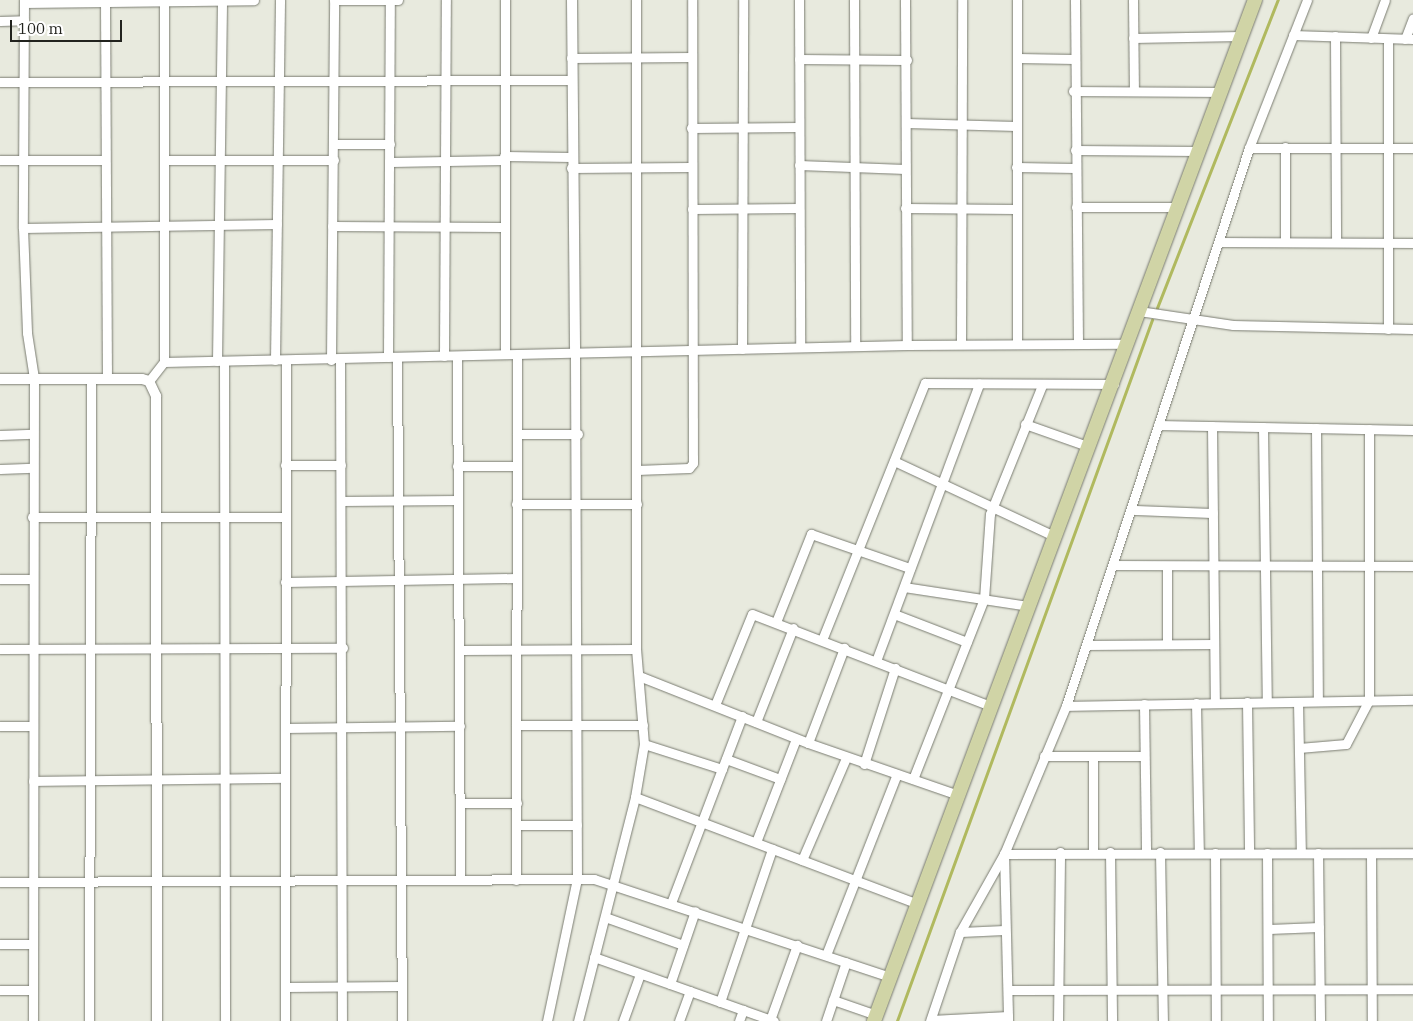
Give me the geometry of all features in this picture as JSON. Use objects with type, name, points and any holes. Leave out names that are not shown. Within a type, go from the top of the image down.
[{"type":"main road","points":[[875,1018],[1087,446],[1114,384],[1177,207],[1255,0]]},
{"type":"street","points":[[105,0],[104,228],[106,379]]},
{"type":"street","points":[[149,381],[164,362],[164,0]]},
{"type":"street","points":[[33,1021],[32,468],[34,378],[27,333],[23,228],[24,1],[254,0]]},
{"type":"street","points":[[275,360],[280,0]]},
{"type":"street","points":[[342,1021],[342,501],[332,226],[334,0],[398,0]]},
{"type":"street","points":[[388,357],[388,226],[391,162],[388,79],[390,0]]},
{"type":"street","points":[[444,356],[444,79],[446,0]]},
{"type":"street","points":[[504,354],[505,0]]},
{"type":"street","points":[[548,1021],[577,880],[578,434],[571,168],[572,0]]},
{"type":"street","points":[[578,1021],[635,797],[644,744],[636,649],[637,470],[635,352],[638,166],[636,0]]},
{"type":"street","points":[[637,470],[692,466],[692,0]]},
{"type":"street","points":[[742,348],[743,0]]},
{"type":"street","points":[[799,0],[800,347]]},
{"type":"street","points":[[854,0],[855,346]]},
{"type":"street","points":[[905,0],[907,345]]},
{"type":"street","points":[[961,344],[960,126],[962,0]]},
{"type":"street","points":[[1017,0],[1018,58],[1015,209],[1017,344]]},
{"type":"street","points":[[1075,0],[1074,91],[1078,344]]},
{"type":"street","points":[[1133,0],[1134,91]]},
{"type":"street","points":[[1004,854],[1008,1019],[931,1020],[960,932],[1004,854],[1066,706],[1134,510],[1158,425],[1221,242],[1249,148],[1306,0]]},
{"type":"street","points":[[1371,38],[1385,0]]},
{"type":"street","points":[[222,1],[218,225],[224,517],[225,1021]]},
{"type":"street","points":[[1293,35],[1409,39],[1413,18]]},
{"type":"street","points":[[0,20],[24,20]]},
{"type":"street","points":[[1133,38],[1241,36]]},
{"type":"street","points":[[1336,36],[1334,148],[1336,242]]},
{"type":"street","points":[[1388,39],[1388,329]]},
{"type":"street","points":[[571,58],[692,57]]},
{"type":"street","points":[[799,58],[906,60]]},
{"type":"street","points":[[1018,58],[1074,59]]},
{"type":"street","points":[[0,82],[220,79],[571,80]]},
{"type":"street","points":[[1074,91],[1221,92]]},
{"type":"street","points":[[906,123],[960,126],[1016,126]]},
{"type":"street","points":[[691,128],[799,127]]},
{"type":"street","points":[[334,144],[390,144]]},
{"type":"street","points":[[1285,147],[1285,242]]},
{"type":"street","points":[[1249,148],[1413,148]]},
{"type":"street","points":[[1075,150],[1198,151]]},
{"type":"street","points":[[391,162],[571,157]]},
{"type":"street","points":[[0,160],[104,160]]},
{"type":"street","points":[[165,160],[334,160]]},
{"type":"street","points":[[799,165],[905,169]]},
{"type":"street","points":[[571,168],[691,167]]},
{"type":"street","points":[[1016,167],[1075,168]]},
{"type":"street","points":[[1076,206],[1177,207]]},
{"type":"street","points":[[692,209],[799,208]]},
{"type":"street","points":[[905,208],[1015,209]]},
{"type":"street","points":[[23,228],[277,224]]},
{"type":"street","points":[[332,226],[504,227]]},
{"type":"street","points":[[1221,242],[1413,243]]},
{"type":"street","points":[[1139,311],[1194,321],[1413,329]]},
{"type":"street","points":[[164,362],[336,360],[504,354],[693,352],[742,348],[961,344],[1127,344]]},
{"type":"street","points":[[516,880],[517,649],[515,466],[517,355]]},
{"type":"street","points":[[457,356],[460,880]]},
{"type":"street","points":[[398,357],[402,1021]]},
{"type":"street","points":[[285,1021],[286,360]]},
{"type":"street","points":[[0,379],[149,381]]},
{"type":"street","points":[[89,1021],[88,517],[90,379]]},
{"type":"street","points":[[149,381],[156,396],[154,647],[157,1021]]},
{"type":"street","points":[[822,640],[925,383],[1114,384]]},
{"type":"street","points":[[876,661],[904,587],[939,483],[980,384]]},
{"type":"street","points":[[913,779],[984,599],[992,509],[1042,385]]},
{"type":"street","points":[[1025,424],[1087,446]]},
{"type":"street","points":[[1158,425],[1413,430]]},
{"type":"street","points":[[1212,426],[1215,703]]},
{"type":"street","points":[[1263,427],[1267,702]]},
{"type":"street","points":[[1316,428],[1318,701]]},
{"type":"street","points":[[1299,748],[1346,744],[1369,700],[1369,429]]},
{"type":"street","points":[[0,434],[33,434]]},
{"type":"street","points":[[517,434],[578,434]]},
{"type":"street","points":[[894,461],[992,509],[1054,536]]},
{"type":"street","points":[[286,465],[341,465]]},
{"type":"street","points":[[457,466],[515,466]]},
{"type":"street","points":[[0,468],[32,468]]},
{"type":"street","points":[[342,501],[458,500]]},
{"type":"street","points":[[516,504],[637,504]]},
{"type":"street","points":[[1134,510],[1213,513]]},
{"type":"street","points":[[32,516],[155,518],[285,517]]},
{"type":"street","points":[[776,622],[809,536],[815,533],[910,568]]},
{"type":"street","points":[[1114,565],[1214,568],[1318,565],[1413,566]]},
{"type":"street","points":[[1167,566],[1167,644]]},
{"type":"street","points":[[285,582],[516,578]]},
{"type":"street","points":[[0,579],[32,579]]},
{"type":"street","points":[[904,587],[1028,606]]},
{"type":"street","points":[[894,614],[967,642]]},
{"type":"street","points":[[715,705],[749,615],[793,628],[991,706]]},
{"type":"street","points":[[756,722],[793,628]]},
{"type":"street","points":[[1086,645],[1214,644]]},
{"type":"street","points":[[0,649],[154,647],[343,648]]},
{"type":"street","points":[[808,744],[844,648]]},
{"type":"street","points":[[460,650],[636,649]]},
{"type":"street","points":[[864,764],[895,668]]},
{"type":"street","points":[[639,676],[808,744],[958,795]]},
{"type":"street","points":[[1066,706],[1413,700]]},
{"type":"street","points":[[1247,702],[1250,853]]},
{"type":"street","points":[[1298,702],[1301,853]]},
{"type":"street","points":[[1196,703],[1199,853]]},
{"type":"street","points":[[1144,704],[1146,852]]},
{"type":"street","points":[[671,902],[742,716]]},
{"type":"street","points":[[516,725],[643,725]]},
{"type":"street","points":[[0,726],[32,726]]},
{"type":"street","points":[[285,728],[460,726]]},
{"type":"street","points":[[756,842],[796,739]]},
{"type":"street","points":[[644,744],[722,769]]},
{"type":"street","points":[[1044,756],[1144,756]]},
{"type":"street","points":[[1093,852],[1094,757]]},
{"type":"street","points":[[802,860],[846,758]]},
{"type":"street","points":[[726,759],[780,779]]},
{"type":"street","points":[[826,955],[897,774]]},
{"type":"street","points":[[33,780],[284,778]]},
{"type":"street","points":[[635,797],[918,904]]},
{"type":"street","points":[[460,803],[516,803]]},
{"type":"street","points":[[516,825],[577,825]]},
{"type":"street","points":[[720,1002],[772,849]]},
{"type":"street","points":[[1004,854],[1060,852],[1413,853]]},
{"type":"street","points":[[1058,1021],[1060,852]]},
{"type":"street","points":[[1110,852],[1112,1021]]},
{"type":"street","points":[[1160,852],[1164,990],[1163,1021]]},
{"type":"street","points":[[1215,853],[1216,1021]]},
{"type":"street","points":[[1267,853],[1269,929],[1268,1021]]},
{"type":"street","points":[[1318,853],[1320,1021]]},
{"type":"street","points":[[1371,854],[1372,1021]]},
{"type":"street","points":[[0,882],[577,880],[613,883],[890,977]]},
{"type":"street","points":[[670,984],[695,911]]},
{"type":"street","points":[[605,917],[683,946]]},
{"type":"street","points":[[1269,929],[1319,928]]},
{"type":"street","points":[[960,932],[1005,930]]},
{"type":"street","points":[[0,944],[33,944]]},
{"type":"street","points":[[594,957],[772,1020],[798,945]]},
{"type":"street","points":[[826,1021],[846,962]]},
{"type":"street","points":[[623,1021],[640,974]]},
{"type":"street","points":[[285,987],[402,986]]},
{"type":"street","points":[[1008,990],[1216,991],[1413,989]]},
{"type":"street","points":[[0,990],[33,990]]},
{"type":"street","points":[[679,1021],[690,991]]},
{"type":"street","points":[[833,1000],[875,1018]]},
{"type":"street","points":[[740,1021],[743,1010]]},
{"type":"waterway","points":[[1157,308],[1278,0]]},
{"type":"waterway","points":[[897,1021],[1152,320]]}]
